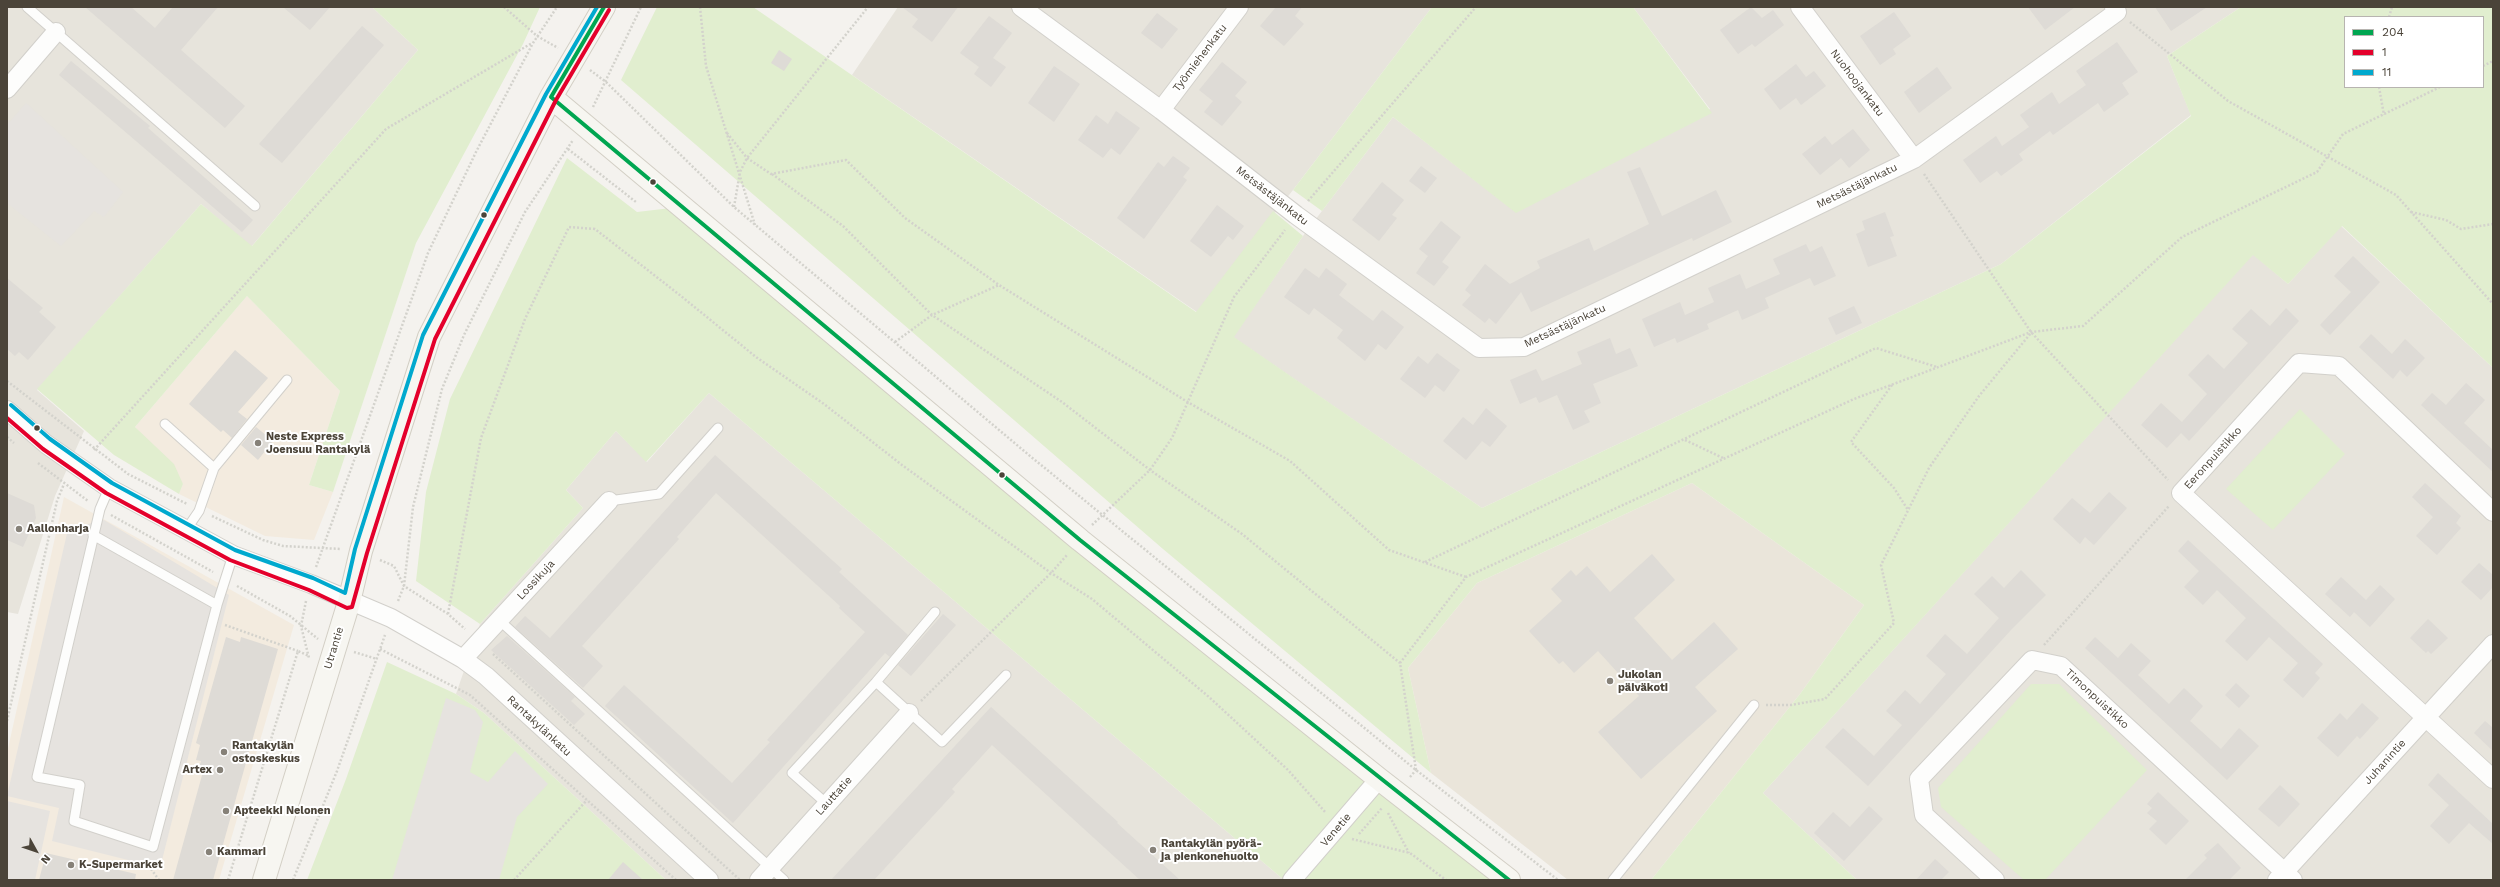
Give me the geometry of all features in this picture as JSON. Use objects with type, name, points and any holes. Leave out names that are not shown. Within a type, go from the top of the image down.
[{"type":"main road","name":"Utrantie","points":[[264,880],[334,646],[349,602],[361,551],[429,337],[551,97],[604,7]]},
{"type":"main road","points":[[551,97],[1080,540],[1386,792],[1509,880]]},
{"type":"street","name":"Metsästäjänkatu","points":[[1021,7],[1161,110],[1296,215],[1479,348],[1524,347],[1914,158],[2116,10]]},
{"type":"street","name":"Työmiehenkatu","points":[[1161,110],[1239,7]]},
{"type":"street","name":"Nuohoojankatu","points":[[1800,7],[1914,158]]},
{"type":"street","points":[[7,89],[56,32]]},
{"type":"street","name":"Eeronpuistikko","points":[[2493,512],[2339,366],[2299,363],[2181,494],[2493,779]]},
{"type":"street","name":"Rantakylänkatu","points":[[7,410],[46,444],[109,488],[233,555],[311,584],[349,602],[391,618],[463,659],[486,676],[709,880]]},
{"type":"street","name":"Lossikuja","points":[[463,659],[609,501]]},
{"type":"street","name":"Juhanintie","points":[[2285,877],[2426,717],[2493,644]]},
{"type":"street","name":"Timonpuistikko","points":[[1995,880],[1924,816],[1919,779],[2032,660],[2061,666],[2285,877]]},
{"type":"street","name":"Lauttatie","points":[[765,874],[909,713]]},
{"type":"street","name":"Venetie","points":[[1292,880],[1339,827],[1386,792]]},
{"type":"lane","points":[[27,7],[255,206]]},
{"type":"lane","points":[[186,530],[199,510],[214,468],[287,380]]},
{"type":"lane","points":[[165,424],[214,468]]},
{"type":"lane","points":[[609,501],[659,494],[718,428]]},
{"type":"lane","points":[[109,488],[100,509],[37,777],[80,785],[74,821],[153,847],[224,578],[233,555]]},
{"type":"lane","points":[[94,535],[217,605]]},
{"type":"lane","points":[[827,804],[792,773],[876,682],[935,612]]},
{"type":"lane","points":[[499,620],[765,874],[784,880]]},
{"type":"lane","points":[[876,682],[942,742],[1006,674]]},
{"type":"lane","points":[[1613,880],[1754,705]]},
{"type":"path","points":[[504,7],[537,36],[573,58],[606,82],[734,208],[1101,515],[1416,770],[1558,880]]},
{"type":"path","points":[[293,880],[337,771],[391,618],[404,586],[413,507],[442,389],[464,335],[525,212],[584,124],[606,82],[641,7]]},
{"type":"path","points":[[700,7],[706,66],[740,172],[755,225]]},
{"type":"path","points":[[734,208],[740,172],[747,158],[868,7]]},
{"type":"path","points":[[909,713],[1051,574],[1101,515],[1150,470],[1172,438],[1186,401],[1234,297],[1296,215],[1476,7]]},
{"type":"path","points":[[2116,10],[2228,101],[2330,156],[2396,195],[2493,304]]},
{"type":"path","points":[[94,450],[386,129],[533,43]]},
{"type":"path","points":[[2484,66],[2493,61]]},
{"type":"path","points":[[2380,88],[2384,114]]},
{"type":"path","points":[[1400,663],[1466,577],[1723,458],[1892,385],[2031,332],[2083,326],[2182,237],[2318,172],[2330,156],[2343,134],[2438,88]]},
{"type":"path","points":[[727,133],[747,158],[843,226],[932,315],[1062,402],[1150,470],[1242,534],[1400,663],[1416,770]]},
{"type":"path","points":[[568,149],[636,202]]},
{"type":"path","points":[[1914,158],[2031,332],[2181,494],[2044,644],[2044,662]]},
{"type":"path","points":[[771,174],[846,160],[905,218],[999,284],[1186,401],[1290,461],[1389,550],[1466,577]]},
{"type":"path","points":[[2411,212],[2446,220],[2461,229],[2493,224]]},
{"type":"path","points":[[448,614],[481,438],[525,319],[569,227],[595,229],[756,357],[824,404],[902,465],[1051,574],[1092,599],[1209,697],[1288,770],[1339,827],[1353,840],[1410,853],[1446,880]]},
{"type":"path","points":[[895,342],[932,315],[999,284]]},
{"type":"path","points":[[1754,705],[1791,705],[1825,699],[1894,623],[1881,565],[1933,461],[1979,396],[2031,332]]},
{"type":"path","points":[[1425,563],[1876,348],[1938,367]]},
{"type":"path","points":[[7,381],[94,450],[128,474],[199,510],[263,540],[284,546],[361,551],[394,566],[404,586],[448,614],[740,880]]},
{"type":"path","points":[[1892,385],[1851,442],[1894,488],[1908,510]]},
{"type":"path","points":[[7,437],[18,447]]},
{"type":"path","points":[[1685,439],[1723,458]]},
{"type":"path","points":[[35,461],[64,484],[100,509],[290,616],[314,637],[334,646],[377,659]]},
{"type":"path","points":[[7,721],[57,501],[64,484]]},
{"type":"path","points":[[213,621],[309,656]]},
{"type":"path","points":[[380,649],[470,695],[676,880]]},
{"type":"path","points":[[228,880],[298,652]]},
{"type":"path","points":[[1348,846],[1386,792],[1416,770]]},
{"type":"path","points":[[1386,792],[1410,853]]},
{"type":"path","points":[[514,880],[586,800]]},
{"type":"path","points":[[152,870],[159,880]]},
{"type":"shaded area","points":[[7,7],[372,7],[418,50],[251,247],[201,204],[37,390],[84,431],[55,496],[18,614],[7,612]]},
{"type":"shaded area","points":[[898,7],[1432,7],[1293,190],[1197,312],[852,75]]},
{"type":"shaded area","points":[[1633,7],[2241,7],[2167,56],[2191,115],[2001,264],[1482,508],[1233,337],[1303,236],[1393,117],[1516,212],[1710,109]]},
{"type":"shaded area","points":[[26,103],[123,192],[104,217],[94,211],[61,246],[7,203],[7,125]]},
{"type":"shaded area","points":[[2341,226],[2493,368],[2493,880],[1857,880],[1763,793],[2253,254],[2288,284]]},
{"type":"shaded area","points":[[247,296],[340,391],[309,485],[333,492],[314,540],[265,536],[179,494],[183,484],[135,427]]},
{"type":"shaded area","points":[[709,393],[1284,880],[666,880],[484,713],[456,694],[480,624],[583,508],[566,490],[616,431],[647,462]]},
{"type":"shaded area","name":"Jukolan päiväkoti","points":[[1692,483],[1864,605],[1800,694],[1651,880],[1568,880],[1431,773],[1408,668],[1477,583]]},
{"type":"shaded area","points":[[64,497],[294,625],[219,880],[7,880],[7,753]]},
{"type":"shaded area","points":[[104,520],[229,595],[160,868],[52,841],[59,808],[7,796],[68,529]]},
{"type":"shaded area","points":[[446,698],[475,710],[483,722],[470,772],[488,782],[515,751],[548,784],[517,817],[499,880],[392,880]]},
{"type":"shaded area","points":[[7,801],[50,811],[35,880],[7,880]]},
{"type":"green space","points":[[372,7],[540,7],[523,44],[416,243],[333,492],[309,485],[340,391],[247,296],[135,427],[174,464],[183,484],[179,494],[114,455],[37,389],[201,204],[252,246],[418,50]]},
{"type":"green space","points":[[657,7],[753,7],[1196,312],[1273,211],[1303,236],[1234,337],[1482,508],[2001,264],[2191,116],[2167,56],[2241,7],[2493,7],[2493,368],[2342,226],[2288,284],[2253,255],[1763,793],[1857,880],[1651,880],[1800,694],[1864,605],[1692,483],[1477,583],[1408,668],[1431,773],[1163,549],[621,80]]},
{"type":"green space","points":[[1432,7],[1633,7],[1712,113],[1516,213],[1393,117],[1322,211],[1293,190]]},
{"type":"green space","points":[[567,158],[637,212],[671,208],[1497,880],[1284,880],[709,393],[646,462],[616,431],[566,490],[583,508],[480,624],[416,581],[426,492],[450,399]]},
{"type":"green space","points":[[2300,409],[2345,454],[2273,530],[2226,489]]},
{"type":"green space","points":[[387,662],[456,694],[484,713],[666,880],[307,880],[346,779]]},
{"type":"green space","points":[[2031,684],[2059,684],[2147,770],[2045,880],[2024,880],[1941,807],[1938,788]]},
{"type":"building","points":[[85,7],[131,7],[155,28],[173,7],[218,7],[181,50],[245,106],[225,128]]},
{"type":"building","points":[[283,7],[330,7],[310,30]]},
{"type":"building","points":[[902,7],[958,7],[932,42],[912,27],[918,19]]},
{"type":"building","points":[[1276,7],[1302,7],[1295,16],[1304,24],[1284,46],[1260,26]]},
{"type":"building","points":[[1751,7],[1762,18],[1773,10],[1784,25],[1755,47],[1752,44],[1738,54],[1720,30]]},
{"type":"building","points":[[2028,7],[2075,7],[2045,30]]},
{"type":"building","points":[[2155,7],[2207,7],[2171,31]]},
{"type":"building","points":[[1894,12],[1911,36],[1893,49],[1896,54],[1880,65],[1860,36]]},
{"type":"building","points":[[1157,13],[1178,29],[1162,49],[1141,33]]},
{"type":"building","points":[[989,16],[1012,33],[993,58],[1006,67],[991,87],[974,74],[979,67],[960,53]]},
{"type":"building","points":[[362,26],[384,45],[282,163],[259,144]]},
{"type":"building","points":[[2117,42],[2138,72],[2122,83],[2129,94],[2104,112],[2098,103],[2053,135],[2050,131],[2019,154],[2023,160],[2001,176],[1997,171],[1980,183],[1963,160],[1996,136],[2002,146],[2029,127],[2020,115],[2052,92],[2059,104],[2086,85],[2076,71]]},
{"type":"building","points":[[779,50],[792,59],[784,71],[771,63]]},
{"type":"building","points":[[71,61],[150,126],[148,128],[253,220],[242,232],[59,75]]},
{"type":"building","points":[[1222,62],[1247,82],[1235,96],[1242,102],[1222,126],[1204,112],[1213,101],[1199,90]]},
{"type":"building","points":[[1796,64],[1806,77],[1814,71],[1826,86],[1801,105],[1796,98],[1780,110],[1764,89]]},
{"type":"building","points":[[1054,66],[1080,84],[1054,122],[1028,103]]},
{"type":"building","points":[[1937,67],[1952,88],[1919,113],[1904,92]]},
{"type":"building","points":[[1116,111],[1140,128],[1120,155],[1111,148],[1103,158],[1078,140],[1096,115],[1108,124]]},
{"type":"building","points":[[1853,129],[1870,150],[1849,168],[1841,158],[1820,175],[1802,154],[1825,136],[1832,145]]},
{"type":"building","points":[[1173,156],[1190,168],[1183,177],[1187,180],[1144,239],[1117,218],[1158,162],[1164,167]]},
{"type":"building","points":[[1421,166],[1437,178],[1425,193],[1409,181]]},
{"type":"building","points":[[1640,167],[1662,216],[1716,190],[1732,222],[1693,241],[1692,238],[1531,312],[1521,292],[1496,324],[1489,318],[1485,323],[1462,305],[1471,295],[1465,290],[1485,264],[1510,284],[1540,268],[1537,261],[1589,238],[1594,251],[1649,224],[1627,172]]},
{"type":"building","points":[[1382,182],[1404,200],[1392,215],[1397,218],[1379,241],[1352,220]]},
{"type":"building","points":[[1217,205],[1244,226],[1233,240],[1228,236],[1211,257],[1190,241]]},
{"type":"building","points":[[1885,212],[1894,236],[1890,237],[1897,256],[1868,267],[1856,234],[1865,230],[1862,221]]},
{"type":"building","points":[[1441,221],[1461,237],[1442,262],[1449,267],[1434,286],[1416,273],[1428,256],[1419,249]]},
{"type":"building","points":[[1806,244],[1810,252],[1822,246],[1836,276],[1814,286],[1810,278],[1765,298],[1769,308],[1742,320],[1738,310],[1707,324],[1709,329],[1677,343],[1675,338],[1654,347],[1642,319],[1680,302],[1685,315],[1714,302],[1708,288],[1740,274],[1746,289],[1780,274],[1773,259]]},
{"type":"building","points":[[2353,256],[2380,282],[2330,335],[2320,325],[2351,292],[2334,276]]},
{"type":"building","points":[[1305,268],[1319,278],[1326,268],[1347,284],[1339,295],[1373,321],[1382,310],[1404,327],[1386,350],[1378,344],[1365,361],[1337,338],[1343,330],[1314,308],[1309,315],[1284,297]]},
{"type":"building","points":[[7,278],[43,308],[39,312],[56,327],[28,360],[19,352],[15,356],[7,349]]},
{"type":"building","points":[[1854,306],[1862,323],[1836,335],[1828,318]]},
{"type":"building","points":[[2286,308],[2299,321],[2189,441],[2181,433],[2167,448],[2141,425],[2161,403],[2182,422],[2207,394],[2188,375],[2208,354],[2224,369],[2248,343],[2232,329],[2251,309],[2270,326]]},
{"type":"building","points":[[2371,334],[2392,354],[2405,339],[2425,358],[2407,377],[2400,370],[2393,379],[2359,347]]},
{"type":"building","points":[[1610,338],[1616,354],[1630,348],[1638,366],[1593,384],[1601,403],[1584,411],[1590,422],[1573,430],[1557,395],[1539,403],[1536,397],[1520,404],[1510,380],[1536,369],[1542,381],[1582,364],[1577,352]]},
{"type":"building","points":[[235,350],[268,378],[238,412],[247,419],[232,438],[223,430],[221,432],[189,404]]},
{"type":"building","points":[[1437,353],[1460,370],[1444,392],[1435,385],[1425,398],[1400,379],[1418,356],[1428,364]]},
{"type":"building","points":[[2466,383],[2485,400],[2464,423],[2493,450],[2493,472],[2421,405],[2432,393],[2446,405]]},
{"type":"building","points":[[1486,408],[1507,426],[1490,447],[1482,441],[1466,460],[1443,441],[1463,417],[1473,425]]},
{"type":"building","points":[[256,427],[273,441],[258,460],[241,445]]},
{"type":"building","points":[[715,455],[842,569],[839,572],[908,635],[890,657],[885,653],[733,823],[605,706],[624,685],[732,783],[770,742],[767,740],[865,632],[839,608],[840,606],[716,493],[677,537],[679,539],[582,646],[603,666],[583,688],[515,627],[525,616],[550,638]]},
{"type":"building","points":[[2425,483],[2461,516],[2456,523],[2461,528],[2437,555],[2416,536],[2433,517],[2412,497]]},
{"type":"building","points":[[2109,492],[2127,508],[2094,545],[2085,537],[2080,544],[2053,519],[2072,498],[2090,513]]},
{"type":"building","name":"Aallonharja","points":[[7,493],[34,505],[36,518],[23,547],[7,540]]},
{"type":"building","points":[[2188,540],[2323,664],[2315,673],[2320,678],[2303,698],[2283,680],[2298,663],[2269,637],[2247,661],[2225,641],[2246,618],[2217,590],[2203,605],[2184,587],[2199,571],[2178,551]]},
{"type":"building","points":[[1652,554],[1675,580],[1634,618],[1672,660],[1714,622],[1738,649],[1695,687],[1717,711],[1641,779],[1598,732],[1639,696],[1598,651],[1574,673],[1563,661],[1559,664],[1529,631],[1562,601],[1551,589],[1571,570],[1576,576],[1587,566],[1610,592]]},
{"type":"building","points":[[2479,563],[2493,575],[2493,587],[2481,600],[2461,582]]},
{"type":"building","points":[[2021,570],[2046,595],[2011,630],[1868,786],[1825,747],[1843,728],[1874,756],[1902,725],[1886,711],[1905,690],[1920,704],[1946,674],[1926,656],[1945,634],[1967,654],[1999,618],[1974,594],[1992,576],[2004,588]]},
{"type":"building","points":[[2341,577],[2366,600],[2380,585],[2395,599],[2370,627],[2354,612],[2350,617],[2325,594]]},
{"type":"building","points":[[943,614],[956,625],[911,676],[898,665]]},
{"type":"building","points":[[2428,619],[2448,638],[2431,654],[2428,651],[2426,653],[2410,638]]},
{"type":"building","points":[[507,636],[575,697],[571,701],[585,714],[574,725],[491,650]]},
{"type":"building","name":"Rantakylän ostoskeskus","points":[[226,637],[240,642],[241,637],[278,649],[213,880],[173,880],[204,768],[199,767],[201,761],[196,760],[200,745],[196,743]]},
{"type":"building","points":[[2095,637],[2118,658],[2131,643],[2151,661],[2138,675],[2169,704],[2184,688],[2203,706],[2190,721],[2221,749],[2239,728],[2259,746],[2227,780],[2085,648]]},
{"type":"building","points":[[2236,683],[2250,696],[2239,708],[2225,695]]},
{"type":"building","points":[[2362,703],[2379,718],[2360,739],[2357,736],[2338,757],[2317,738],[2340,713],[2347,720]]},
{"type":"building","points":[[991,707],[1180,880],[1140,880],[992,745],[952,789],[955,792],[874,880],[831,880]]},
{"type":"building","points":[[2485,721],[2493,728],[2493,751],[2474,733]]},
{"type":"building","points":[[2438,773],[2493,824],[2493,844],[2469,823],[2449,844],[2430,826],[2449,805],[2428,785]]},
{"type":"building","points":[[2280,785],[2300,804],[2279,827],[2258,809]]},
{"type":"building","points":[[2158,792],[2189,821],[2166,845],[2149,829],[2157,821],[2147,813],[2152,808],[2147,804]]},
{"type":"building","points":[[1869,806],[1883,819],[1844,861],[1814,833],[1833,812],[1850,827]]},
{"type":"building","points":[[2218,843],[2241,868],[2229,880],[2185,880],[2207,858],[2204,855]]},
{"type":"building","name":"K-Supermarket","points":[[46,853],[136,874],[135,880],[39,880]]},
{"type":"building","points":[[1935,859],[1949,872],[1941,880],[1916,880]]},
{"type":"building","points":[[623,862],[643,880],[608,880]]},
{"type":"transit line","name":"11","points":[[11,405],[50,439],[112,483],[235,550],[313,578],[345,593],[355,549],[423,335],[546,94],[597,7]]},
{"type":"transit line","name":"204","points":[[604,7],[551,97],[1080,540],[1509,880]]},
{"type":"transit line","name":"1","points":[[7,418],[43,449],[106,493],[230,560],[309,590],[347,608],[352,607],[367,553],[435,339],[556,100],[609,10]]},
{"type":"place","name":"Neste Express Joensuu Rantakylä","points":[[258,443]]},
{"type":"place","name":"Aallonharja","points":[[19,529]]},
{"type":"place","name":"Jukolan päiväkoti","points":[[1610,681]]},
{"type":"place","name":"Rantakylän ostoskeskus","points":[[224,752]]},
{"type":"place","name":"Artex","points":[[220,770]]},
{"type":"place","name":"Apteekki Nelonen","points":[[226,811]]},
{"type":"place","name":"Rantakylän pyörä- ja pienkonehuolto","points":[[1153,850]]},
{"type":"place","name":"Kammari","points":[[209,852]]},
{"type":"place","name":"K-Supermarket","points":[[71,865]]}]
